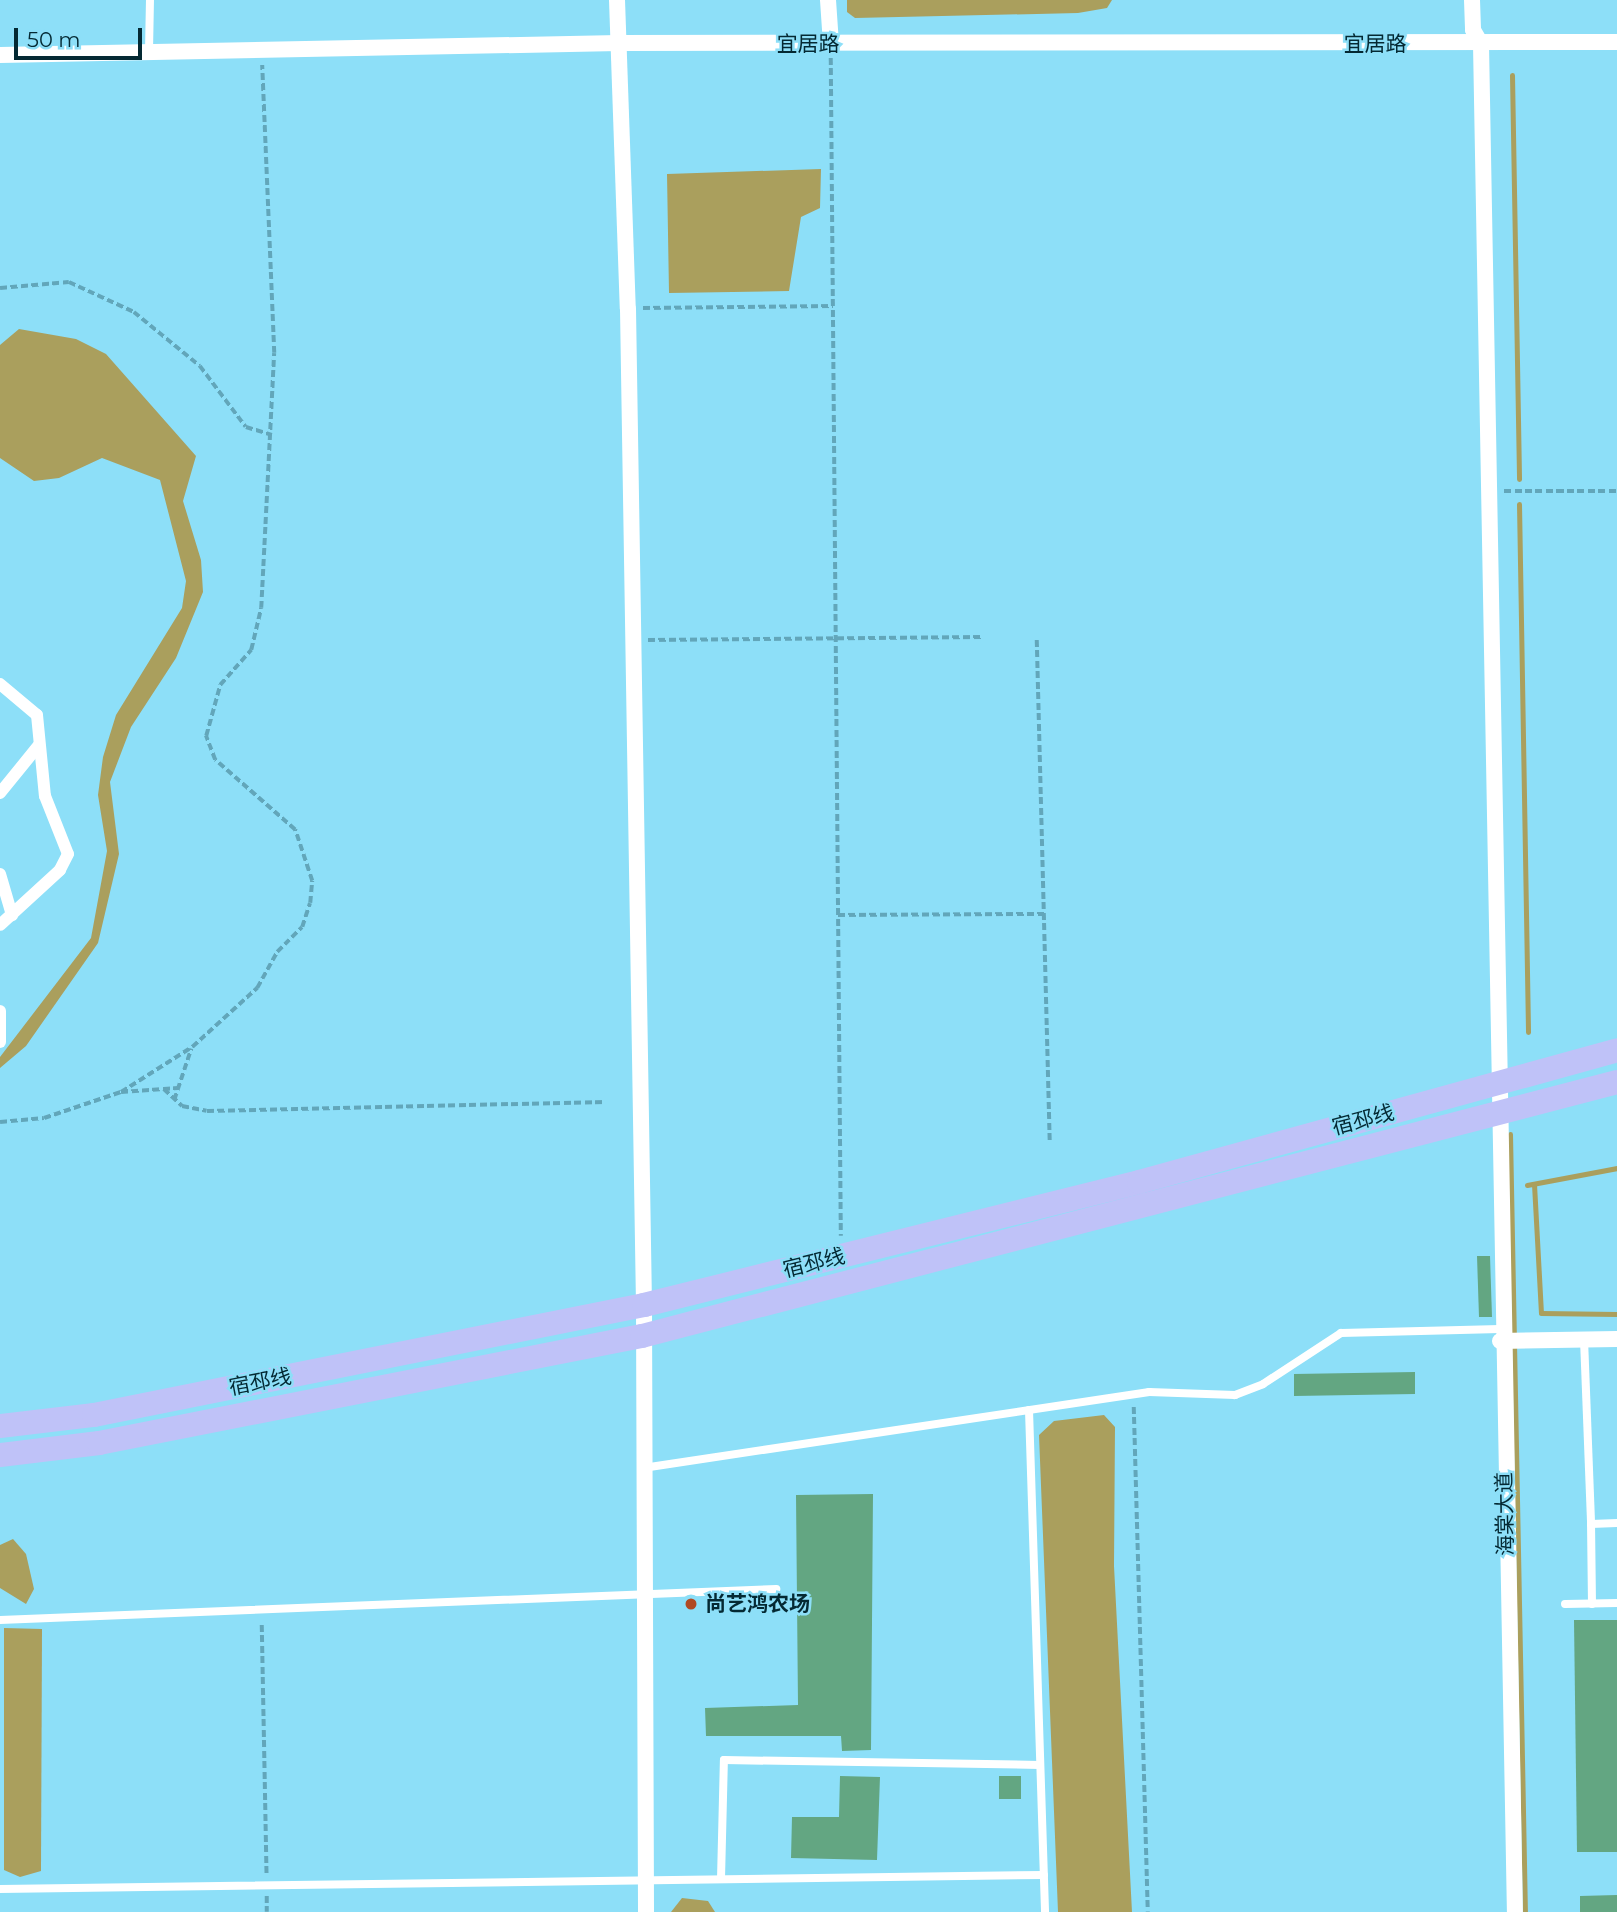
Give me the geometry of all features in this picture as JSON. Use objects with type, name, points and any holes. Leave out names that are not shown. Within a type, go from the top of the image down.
[{"type":"main road","name":"宿邳线","points":[[0,1426],[94,1415],[643,1305],[841,1256],[1617,1050]]},
{"type":"main road","name":"宿邳线","points":[[0,1455],[99,1443],[642,1336],[1617,1082]]},
{"type":"street","points":[[617,0],[628,309],[629,640],[643,1305],[646,1912]]},
{"type":"street","points":[[828,0],[831,44]]},
{"type":"street","name":"海棠大道","points":[[1472,0],[1473,30],[1481,44],[1502,1337],[1515,1912]]},
{"type":"street","name":"宜居路","points":[[0,55],[618,43],[1617,42]]},
{"type":"street","points":[[0,684],[31,705],[45,796],[68,853],[60,870],[0,925]]},
{"type":"street","points":[[0,793],[39,745]]},
{"type":"street","points":[[0,874],[12,915]]},
{"type":"street","points":[[0,1011],[0,1042]]},
{"type":"street","points":[[1502,1337],[1521,1340],[1617,1339]]},
{"type":"lane","points":[[149,51],[150,0]]},
{"type":"lane","points":[[643,1468],[1134,1395],[1235,1395],[1263,1384],[1341,1333],[1502,1337]]},
{"type":"lane","points":[[1584,1339],[1592,1604]]},
{"type":"lane","points":[[1029,1410],[1045,1912]]},
{"type":"lane","points":[[1591,1524],[1617,1523]]},
{"type":"lane","points":[[0,1620],[644,1592],[776,1589]]},
{"type":"lane","points":[[1564,1604],[1617,1603]]},
{"type":"lane","points":[[721,1879],[724,1760],[1040,1765]]},
{"type":"lane","points":[[0,1889],[645,1878],[1044,1875]]},
{"type":"path","points":[[831,44],[841,1256]]},
{"type":"path","points":[[0,1122],[44,1118],[121,1092],[192,1047],[257,988],[277,952],[302,927],[310,903],[309,871],[295,830],[215,760],[206,736],[220,685],[251,650],[257,627],[272,435],[262,49]]},
{"type":"path","points":[[0,288],[69,282],[134,312],[200,366],[246,427],[272,435]]},
{"type":"path","points":[[628,309],[833,306]]},
{"type":"path","points":[[1488,492],[1617,491]]},
{"type":"path","points":[[629,640],[982,637]]},
{"type":"path","points":[[1037,640],[1050,1144]]},
{"type":"path","points":[[838,915],[1044,914]]},
{"type":"path","points":[[174,1100],[192,1047]]},
{"type":"path","points":[[121,1092],[178,1088]]},
{"type":"path","points":[[164,1089],[174,1100],[207,1111],[606,1102]]},
{"type":"path","points":[[1134,1395],[1148,1912]]},
{"type":"path","points":[[262,1625],[267,1912]]},
{"type":"shaded area","points":[[847,0],[1112,0],[1107,8],[1078,13],[855,18],[847,12]]},
{"type":"shaded area","points":[[821,169],[820,208],[801,217],[789,291],[669,293],[667,174]]},
{"type":"shaded area","points":[[19,329],[76,339],[106,354],[196,456],[183,501],[201,560],[203,592],[176,658],[131,727],[110,782],[119,854],[98,943],[26,1046],[0,1068],[0,1057],[91,938],[107,851],[98,795],[103,757],[116,715],[182,608],[186,581],[160,480],[102,458],[59,478],[34,481],[0,458],[0,345]]},
{"type":"shaded area","points":[[1104,1415],[1115,1427],[1114,1566],[1132,1912],[1058,1912],[1039,1435],[1054,1421]]},
{"type":"shaded area","points":[[13,1539],[26,1554],[34,1589],[26,1604],[0,1588],[0,1545]]},
{"type":"shaded area","points":[[4,1628],[42,1629],[41,1871],[20,1877],[4,1870]]},
{"type":"shaded area","points":[[682,1898],[708,1901],[715,1912],[671,1912]]},
{"type":"building","points":[[1477,1256],[1490,1256],[1492,1317],[1479,1317]]},
{"type":"building","points":[[1415,1372],[1415,1394],[1294,1396],[1294,1374]]},
{"type":"building","points":[[873,1494],[871,1750],[842,1751],[841,1736],[706,1736],[705,1708],[798,1705],[796,1495]]},
{"type":"building","points":[[1574,1620],[1617,1620],[1617,1852],[1577,1852]]},
{"type":"building","points":[[840,1776],[880,1777],[877,1860],[791,1858],[792,1817],[839,1817]]},
{"type":"building","points":[[999,1776],[1021,1776],[1021,1799],[999,1799]]},
{"type":"building","points":[[1617,1895],[1617,1912],[1580,1912],[1580,1896]]},
{"type":"waterway","points":[[1512,75],[1519,479]]},
{"type":"waterway","points":[[1519,504],[1528,1032]]},
{"type":"waterway","points":[[1510,1134],[1525,1912]]},
{"type":"waterway","points":[[1527,1185],[1617,1168]]},
{"type":"waterway","points":[[1534,1184],[1541,1313],[1617,1314]]},
{"type":"place","name":"尚艺鸿农场","points":[[691,1604]]}]
